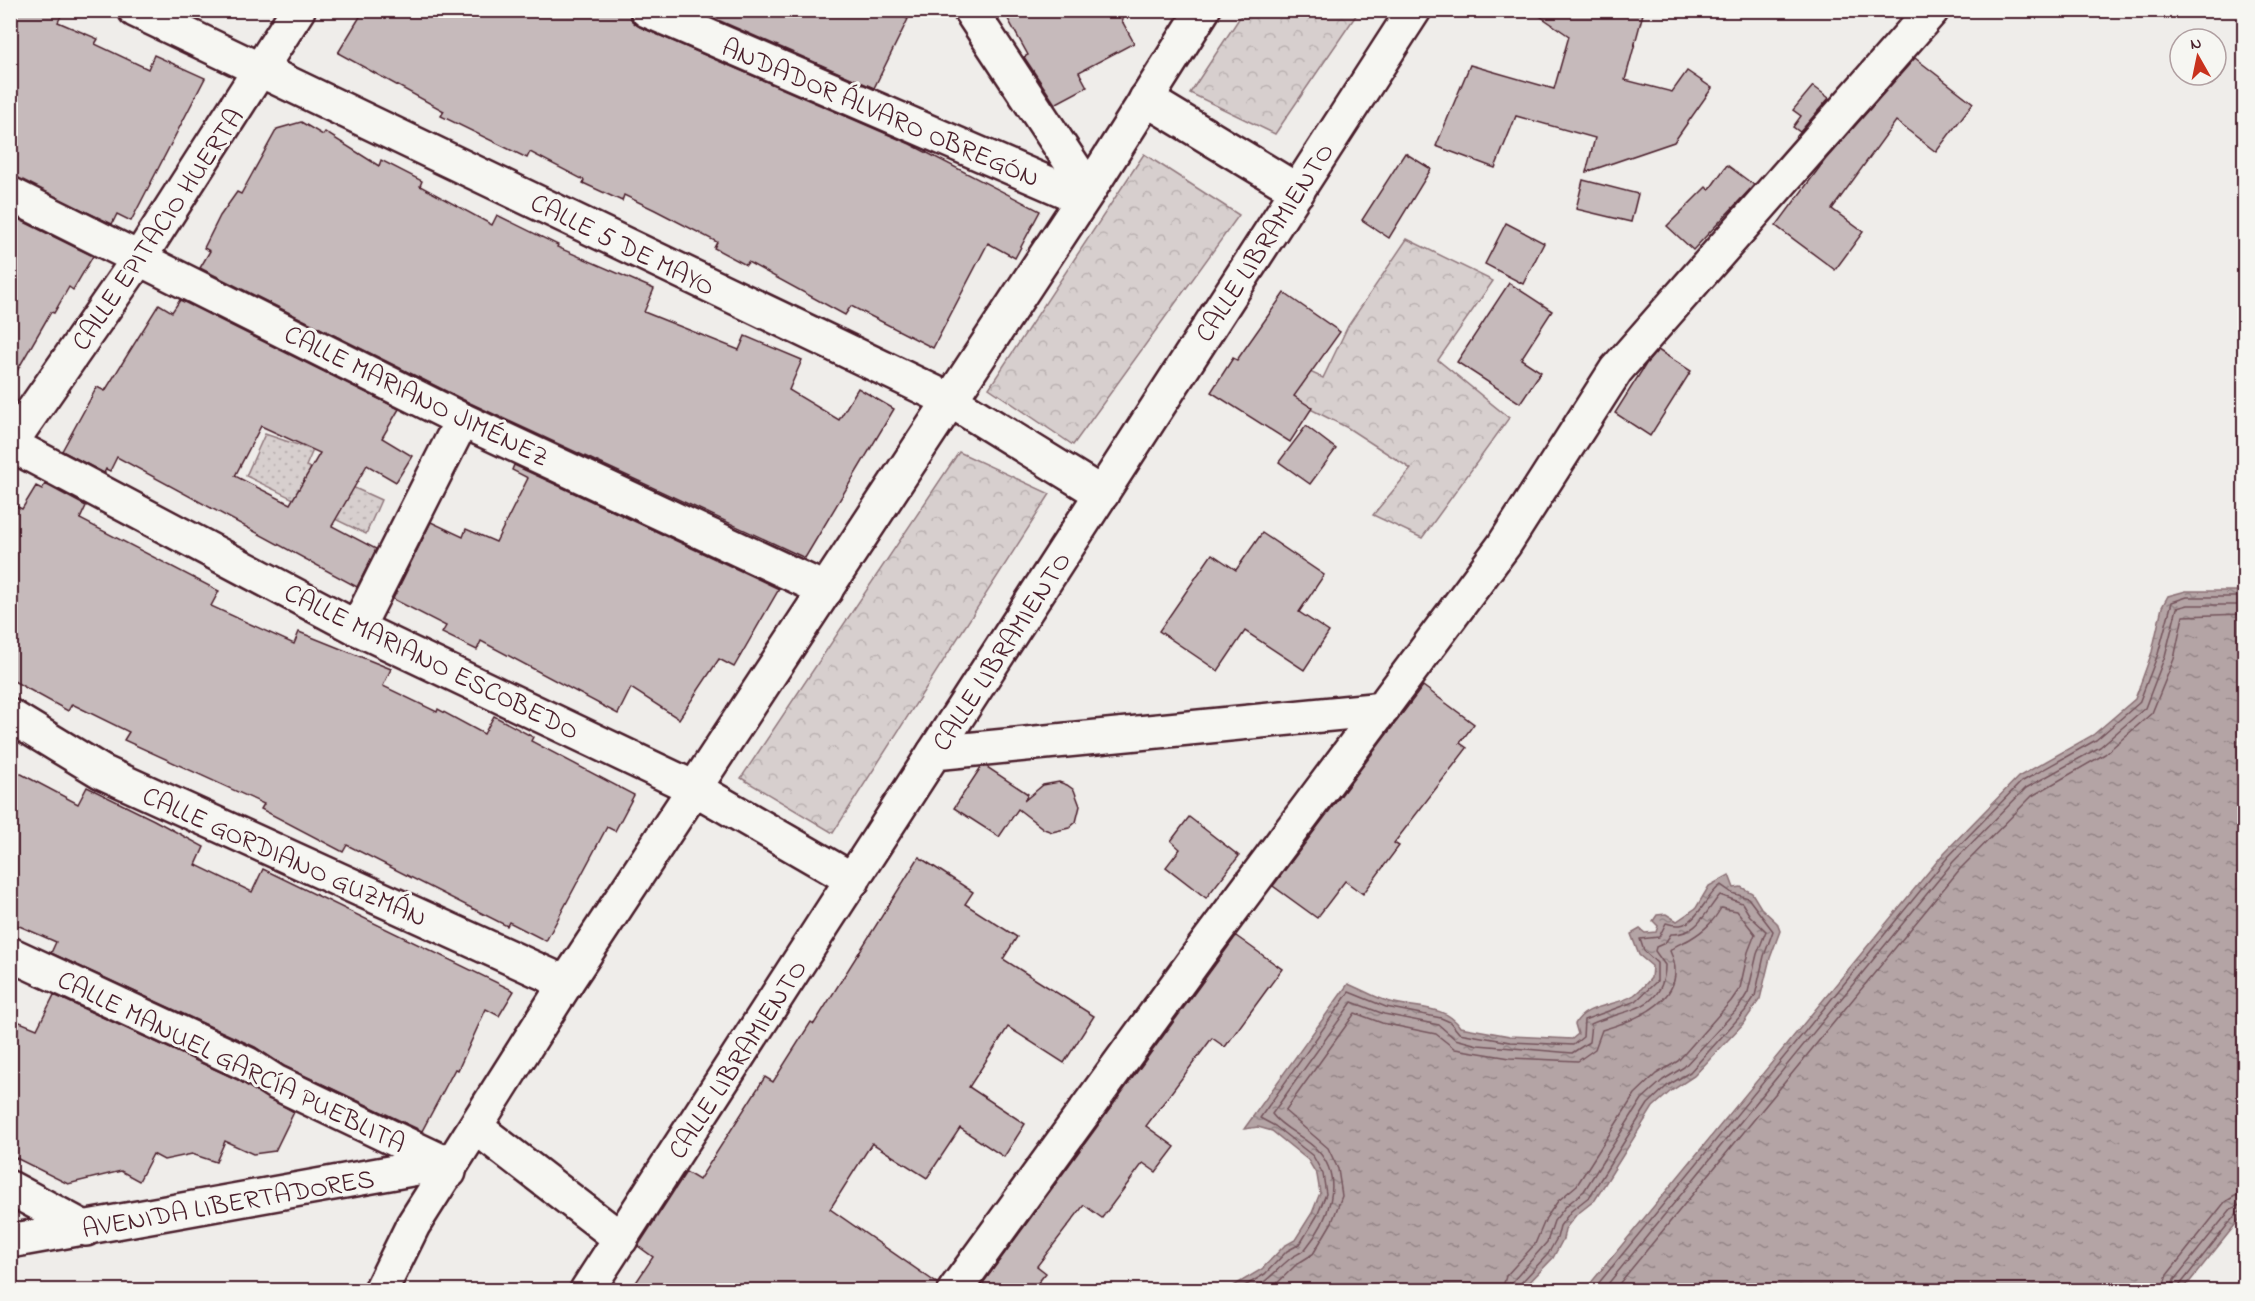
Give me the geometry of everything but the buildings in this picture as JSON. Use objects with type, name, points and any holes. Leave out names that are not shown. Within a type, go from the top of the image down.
[{"type":"main road","name":"CALLE 5 DE MAYO","points":[[135,10],[950,400],[1102,494]]},
{"type":"main road","name":"CALLE EPITACIO HUERTA","points":[[11,444],[140,258],[262,71],[298,10]]},
{"type":"main road","name":"ANDADOR ÁLVARO OBREGÓN","points":[[647,10],[1085,194]]},
{"type":"main road","points":[[970,10],[1085,194]]},
{"type":"main road","points":[[381,1290],[413,1225],[447,1167],[477,1128],[566,983],[826,590],[1203,10]]},
{"type":"main road","name":"CALLE LIBRAMIENTO","points":[[587,1290],[1414,10]]},
{"type":"main road","points":[[955,1290],[1202,950],[1504,545],[1616,370],[1932,10]]},
{"type":"main road","points":[[1146,99],[1298,191]]},
{"type":"main road","name":"CALLE MARIANO JIMÉNEZ","points":[[10,194],[462,420],[826,590]]},
{"type":"main road","points":[[357,628],[462,420]]},
{"type":"main road","name":"CALLE MARIANO ESCOBEDO","points":[[11,444],[357,628],[694,788],[853,880]]},
{"type":"main road","points":[[934,753],[1383,709]]},
{"type":"main road","name":"CALLE GORDIANO GUZMÁN","points":[[10,716],[102,772],[566,983]]},
{"type":"main road","name":"CALLE MANUEL GARCÍA PUEBLITA","points":[[10,954],[247,1064],[275,1082],[447,1167]]},
{"type":"main road","points":[[477,1128],[621,1239]]},
{"type":"main road","name":"AVENIDA LIBERTADORES","points":[[10,1241],[447,1167]]},
{"type":"main road","points":[[10,1188],[86,1229]]},
{"type":"green space","points":[[1244,11],[1359,11],[1275,134],[1190,93]]},
{"type":"green space","points":[[1144,154],[1239,215],[1073,445],[989,388]]},
{"type":"green space","points":[[1407,239],[1493,281],[1438,360],[1509,418],[1422,538],[1373,515],[1411,469],[1348,428],[1231,369],[1251,345],[1323,378],[1348,326]]},
{"type":"green space","points":[[265,434],[313,450],[306,466],[381,500],[366,534],[246,476]]},
{"type":"green space","points":[[959,452],[1050,494],[833,833],[741,778]]},
{"type":"water","points":[[2186,591],[2244,591],[2244,1214],[2183,1290],[1585,1290],[1944,853],[2018,777],[2093,735],[2135,699],[2152,652],[2162,607],[2168,596]]},
{"type":"water","points":[[1729,875],[1734,888],[1741,887],[1752,893],[1761,908],[1777,923],[1780,931],[1770,958],[1760,999],[1742,1025],[1694,1076],[1671,1091],[1653,1107],[1595,1200],[1576,1215],[1565,1229],[1563,1239],[1553,1258],[1522,1290],[1227,1290],[1262,1269],[1284,1246],[1295,1240],[1312,1213],[1320,1193],[1317,1175],[1308,1160],[1272,1131],[1258,1127],[1244,1129],[1348,984],[1387,1001],[1446,1014],[1460,1027],[1510,1036],[1572,1039],[1578,1034],[1575,1024],[1586,1012],[1627,999],[1651,978],[1652,966],[1639,955],[1631,934],[1640,929],[1645,933],[1656,932],[1658,926],[1653,921],[1657,915],[1666,914],[1677,921],[1696,908],[1709,886]]}]
